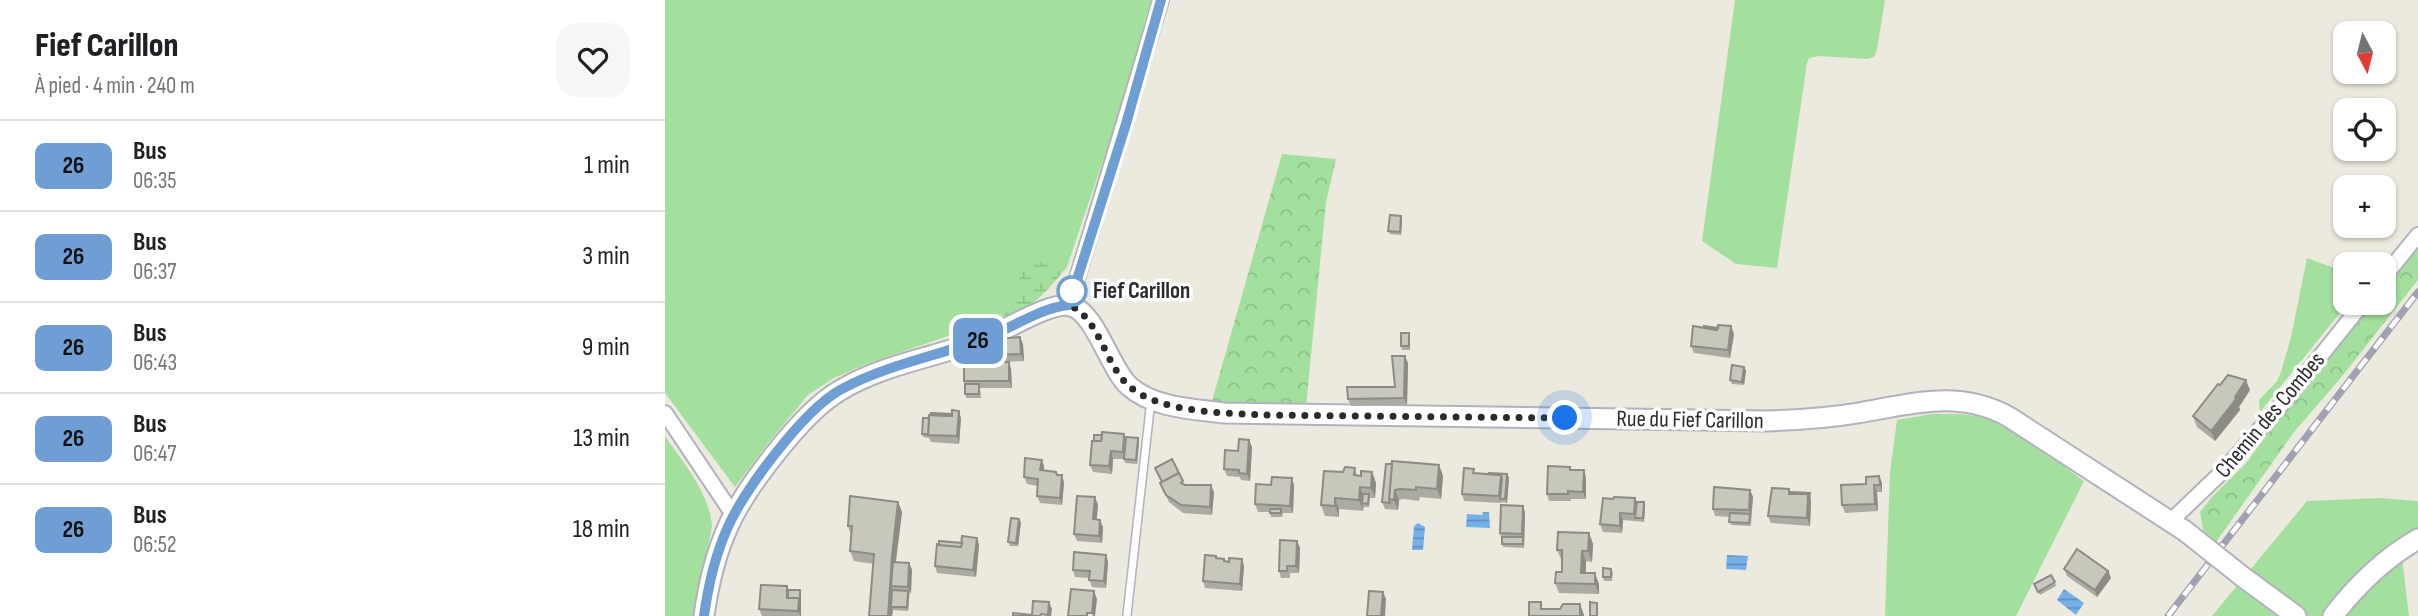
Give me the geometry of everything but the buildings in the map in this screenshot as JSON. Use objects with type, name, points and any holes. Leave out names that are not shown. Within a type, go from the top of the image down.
[{"type":"street","points":[[704,616],[716,559],[733,516],[782,446],[808,415],[840,390],[883,372],[986,338],[1052,308],[1069,305],[1126,124],[1161,0]]},
{"type":"street","points":[[2396,262],[2418,236]]},
{"type":"street","name":"Rue du Fief Carillon","points":[[1069,305],[1084,314],[1120,377],[1129,386],[1151,399],[1187,408],[1265,415],[1732,421],[1805,420],[1912,403],[1967,401],[1995,409],[2010,417],[2178,526],[2296,616]]},
{"type":"street","name":"Chemin des Combes","points":[[2178,526],[2353,315]]},
{"type":"street","points":[[665,412],[733,516]]},
{"type":"street","points":[[2333,616],[2380,566],[2403,547],[2418,539]]},
{"type":"lane","points":[[1127,615],[1151,399]]},
{"type":"green space","points":[[665,0],[1157,0],[1067,267],[1027,261],[1004,317],[866,364],[834,378],[808,395],[735,487],[665,393]]},
{"type":"green space","points":[[1735,0],[1885,0],[1874,57],[1809,58],[1777,268],[1736,264],[1702,241]]},
{"type":"green space","points":[[1282,154],[1336,159],[1326,202],[1306,407],[1212,401]]},
{"type":"green space","points":[[2418,245],[2418,280],[2396,308],[2396,272]]},
{"type":"green space","points":[[2307,258],[2333,268],[2333,315],[2338,315],[2260,412],[2259,400],[2277,381],[2291,337]]},
{"type":"green space","points":[[1027,260],[1067,267],[1040,297],[1004,317]]},
{"type":"green space","points":[[2360,315],[2390,315],[2294,432],[2216,542],[2203,530],[2200,512],[2247,462],[2307,379]]},
{"type":"green space","points":[[1932,414],[1969,415],[1994,422],[2035,445],[2084,481],[2016,616],[1885,616],[1890,472],[1897,420]]},
{"type":"green space","points":[[665,436],[701,490],[712,526],[695,616],[665,616]]},
{"type":"green space","points":[[2379,498],[2418,501],[2418,530],[2400,542],[2409,616],[2212,616],[2307,501]]},
{"type":"water","points":[[1483,512],[1489,512],[1490,528],[1466,527],[1467,514],[1482,515]]},
{"type":"water","points":[[1418,523],[1425,527],[1423,550],[1412,550],[1414,526]]},
{"type":"water","points":[[1727,555],[1748,556],[1746,570],[1726,569]]},
{"type":"water","points":[[2064,589],[2084,603],[2076,615],[2057,600]]},
{"type":"railway","points":[[2168,616],[2418,292]]},
{"type":"bus line","name":"26","points":[[704,616],[713,571],[733,516],[782,446],[823,401],[859,381],[986,338],[1052,308],[1069,305],[1126,124],[1161,0]]},
{"type":"place","name":"Fief Carillon","points":[[1072,291]]},
{"type":"route","points":[[1072,291],[1073,289],[1069,305],[1084,314],[1120,377],[1141,395],[1156,401],[1224,413],[1265,415],[1565,418]]}]
